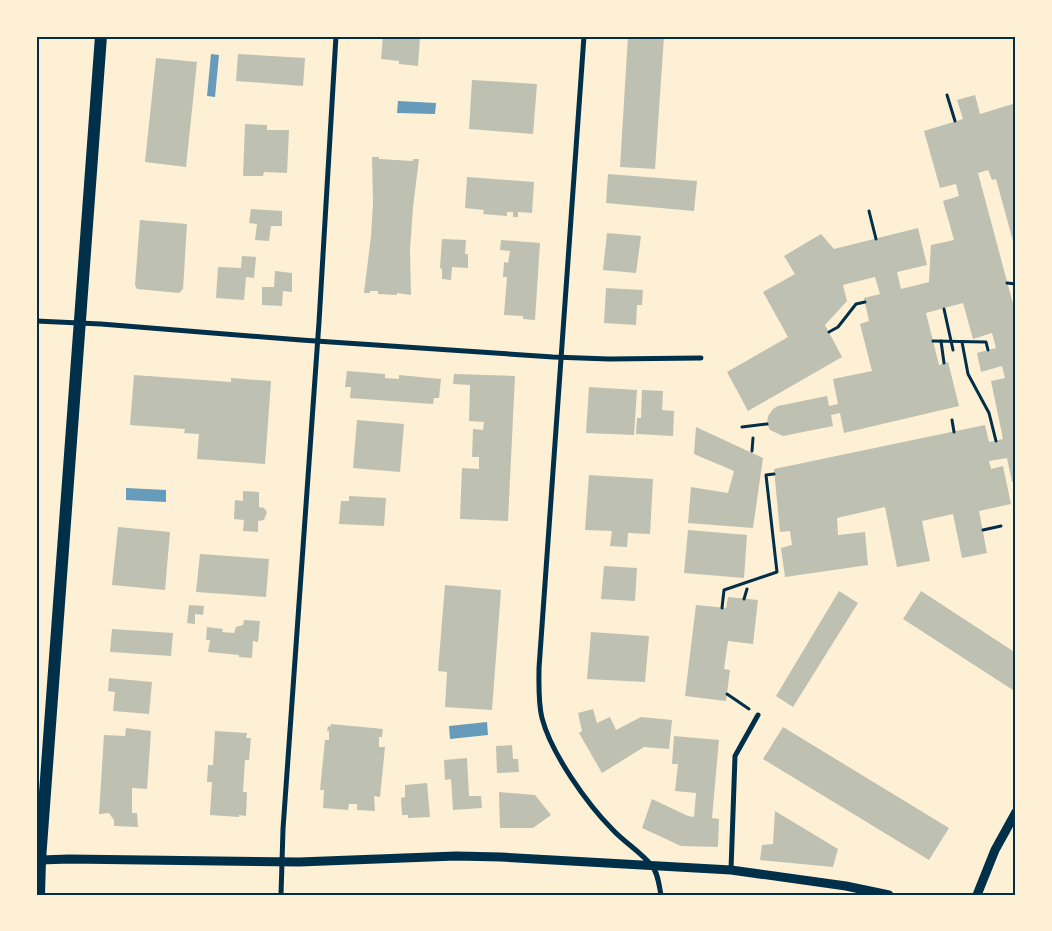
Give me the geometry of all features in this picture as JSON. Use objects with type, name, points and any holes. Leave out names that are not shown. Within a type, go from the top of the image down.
[{"type":"main road","points":[[39,895],[38,860],[101,36]]},
{"type":"street","points":[[281,895],[336,36]]},
{"type":"street","points":[[584,36],[539,668],[539,702],[541,716],[554,748],[589,802],[613,831],[652,866],[661,895]]},
{"type":"street","points":[[36,321],[561,357],[618,360],[701,358]]},
{"type":"street","points":[[731,870],[735,756],[758,715]]},
{"type":"street","points":[[977,895],[995,850],[1016,812]]},
{"type":"street","points":[[38,860],[299,862],[456,856],[540,859],[731,870],[846,886],[889,895]]},
{"type":"path","points":[[947,94],[955,122]]},
{"type":"path","points":[[869,211],[876,239]]},
{"type":"path","points":[[1007,283],[1016,284]]},
{"type":"path","points":[[829,332],[838,327],[856,304],[865,302]]},
{"type":"path","points":[[944,308],[953,350]]},
{"type":"path","points":[[933,341],[986,342],[988,350]]},
{"type":"path","points":[[941,341],[944,363]]},
{"type":"path","points":[[962,342],[968,374],[989,413],[996,441]]},
{"type":"path","points":[[952,420],[954,432]]},
{"type":"path","points":[[742,427],[768,424]]},
{"type":"path","points":[[752,452],[754,438]]},
{"type":"path","points":[[722,608],[724,590],[777,572],[766,475],[774,474]]},
{"type":"path","points":[[983,530],[1001,526]]},
{"type":"path","points":[[744,598],[747,589]]},
{"type":"path","points":[[726,694],[758,715]]},
{"type":"water","points":[[211,54],[219,55],[215,97],[207,96]]},
{"type":"water","points":[[398,101],[436,103],[435,114],[397,113]]},
{"type":"water","points":[[126,488],[166,490],[166,502],[126,500]]},
{"type":"water","points":[[487,722],[488,735],[450,739],[449,726]]},
{"type":"building","points":[[383,36],[420,36],[418,66],[399,64],[399,61],[381,59]]},
{"type":"building","points":[[628,36],[664,36],[655,169],[620,167]]},
{"type":"building","points":[[238,54],[305,58],[303,86],[236,81]]},
{"type":"building","points":[[156,58],[197,62],[186,167],[145,162]]},
{"type":"building","points":[[472,80],[537,84],[533,134],[469,129]]},
{"type":"building","points":[[975,95],[980,114],[1016,103],[1016,252],[996,179],[992,180],[988,170],[978,173],[1016,315],[1016,482],[1012,482],[1007,458],[989,461],[991,469],[1003,466],[1011,504],[979,511],[987,553],[962,558],[953,514],[922,521],[930,561],[897,567],[885,507],[837,518],[838,535],[865,532],[868,565],[785,577],[781,548],[792,545],[790,531],[780,532],[774,469],[985,425],[989,442],[1003,439],[991,381],[1005,378],[1002,366],[981,372],[977,353],[996,348],[992,333],[973,339],[963,303],[926,313],[939,365],[948,362],[959,406],[844,433],[840,413],[831,415],[833,426],[783,436],[770,430],[767,424],[768,416],[778,406],[827,396],[829,406],[838,404],[833,379],[872,371],[860,324],[869,321],[864,298],[880,294],[875,277],[843,285],[847,301],[825,325],[842,357],[748,411],[727,372],[788,337],[763,292],[795,274],[784,256],[821,234],[834,249],[918,228],[927,265],[897,272],[901,289],[929,282],[931,245],[954,240],[943,201],[959,196],[956,184],[940,188],[924,131],[963,119],[957,100]]},
{"type":"building","points":[[245,124],[267,125],[267,130],[289,130],[287,173],[264,172],[263,176],[243,176]]},
{"type":"building","points":[[372,157],[413,161],[413,159],[419,159],[410,250],[411,295],[397,293],[397,295],[378,294],[378,291],[364,293],[373,204]]},
{"type":"building","points":[[608,174],[697,181],[694,211],[606,203]]},
{"type":"building","points":[[467,177],[534,182],[532,213],[518,212],[518,217],[513,217],[513,212],[507,212],[507,216],[483,214],[484,210],[465,208]]},
{"type":"building","points":[[251,209],[282,211],[282,226],[271,226],[269,241],[255,240],[257,224],[249,223]]},
{"type":"building","points":[[140,220],[187,224],[183,289],[179,293],[137,289],[135,285]]},
{"type":"building","points":[[607,233],[641,236],[636,273],[603,270]]},
{"type":"building","points":[[442,239],[466,240],[465,254],[468,254],[468,268],[452,267],[451,280],[442,279],[442,269],[440,268]]},
{"type":"building","points":[[501,240],[540,243],[535,320],[523,319],[523,316],[504,315],[507,277],[503,277],[504,262],[508,263],[510,251],[500,250]]},
{"type":"building","points":[[242,256],[256,257],[254,278],[246,277],[244,300],[216,298],[218,267],[241,268]]},
{"type":"building","points":[[275,271],[292,273],[292,292],[283,291],[282,306],[262,305],[262,287],[274,287]]},
{"type":"building","points":[[606,288],[643,290],[642,305],[637,305],[636,325],[604,323]]},
{"type":"building","points":[[347,371],[385,374],[385,378],[399,379],[399,375],[441,379],[439,398],[434,398],[433,404],[350,398],[351,387],[345,387]]},
{"type":"building","points":[[454,374],[515,376],[508,521],[460,519],[462,468],[479,469],[479,457],[472,457],[473,429],[483,430],[484,422],[469,421],[470,385],[453,384]]},
{"type":"building","points":[[134,375],[231,382],[231,378],[271,381],[265,464],[197,459],[199,434],[184,433],[185,429],[130,425]]},
{"type":"building","points":[[589,387],[637,390],[634,435],[586,433]]},
{"type":"building","points":[[642,390],[663,391],[662,410],[674,411],[673,436],[636,434],[637,418],[641,418]]},
{"type":"building","points":[[357,420],[404,424],[400,472],[353,468]]},
{"type":"building","points":[[696,427],[763,458],[753,528],[688,523],[691,487],[728,493],[734,471],[694,454]]},
{"type":"building","points":[[589,475],[653,479],[650,534],[628,533],[627,547],[610,546],[612,531],[585,530]]},
{"type":"building","points":[[243,491],[259,492],[259,507],[264,508],[267,512],[264,520],[258,521],[258,532],[243,531],[244,520],[234,519],[235,500],[243,501]]},
{"type":"building","points":[[349,496],[386,498],[384,526],[339,524],[341,501],[349,501]]},
{"type":"building","points":[[118,527],[170,532],[165,590],[112,585]]},
{"type":"building","points":[[688,530],[747,535],[744,578],[684,573]]},
{"type":"building","points":[[200,554],[269,559],[266,597],[196,592]]},
{"type":"building","points":[[604,566],[637,568],[635,601],[601,599]]},
{"type":"building","points":[[445,585],[501,590],[492,710],[445,707],[447,672],[438,671]]},
{"type":"building","points":[[839,591],[858,603],[793,707],[776,696]]},
{"type":"building","points":[[921,591],[1016,653],[1016,692],[903,619]]},
{"type":"building","points":[[728,597],[758,600],[753,644],[728,641],[724,669],[730,670],[726,701],[685,696],[696,605],[726,608]]},
{"type":"building","points":[[189,605],[204,606],[203,615],[195,614],[195,624],[187,623]]},
{"type":"building","points":[[244,620],[260,621],[258,642],[253,641],[252,658],[208,652],[210,640],[206,640],[207,627],[223,629],[222,632],[234,633],[236,627],[243,625]]},
{"type":"building","points":[[112,629],[173,633],[171,656],[110,652]]},
{"type":"building","points":[[591,632],[649,636],[645,682],[587,679]]},
{"type":"building","points":[[109,678],[152,682],[149,714],[113,711],[115,692],[108,691]]},
{"type":"building","points":[[593,709],[597,723],[610,717],[616,730],[641,717],[672,720],[669,749],[644,747],[602,773],[579,733],[582,731],[578,713]]},
{"type":"building","points":[[331,724],[383,729],[382,737],[379,737],[379,747],[385,747],[380,797],[374,796],[375,811],[357,810],[357,804],[349,804],[348,810],[323,808],[324,790],[320,790],[325,740],[329,740],[329,731],[327,731],[328,726],[330,727]]},
{"type":"building","points":[[783,727],[949,828],[929,860],[763,759]]},
{"type":"building","points":[[126,728],[151,731],[147,789],[132,788],[132,813],[137,813],[138,827],[114,826],[114,820],[109,813],[99,814],[104,735],[125,736]]},
{"type":"building","points":[[215,731],[247,733],[246,738],[251,738],[249,760],[245,760],[243,792],[247,792],[246,816],[210,815],[212,782],[207,782],[208,765],[213,765]]},
{"type":"building","points":[[674,736],[719,740],[712,818],[719,819],[718,847],[681,846],[642,828],[652,799],[694,817],[696,793],[675,791],[678,764],[672,764]]},
{"type":"building","points":[[512,745],[513,759],[518,759],[519,772],[497,773],[496,746]]},
{"type":"building","points":[[467,758],[469,796],[481,796],[482,808],[453,810],[451,779],[445,780],[444,760]]},
{"type":"building","points":[[427,783],[430,817],[408,818],[408,815],[402,815],[401,798],[405,797],[405,785]]},
{"type":"building","points":[[499,792],[535,795],[551,815],[533,828],[500,828]]},
{"type":"building","points":[[775,811],[838,849],[833,867],[760,860],[762,845],[773,844]]}]
